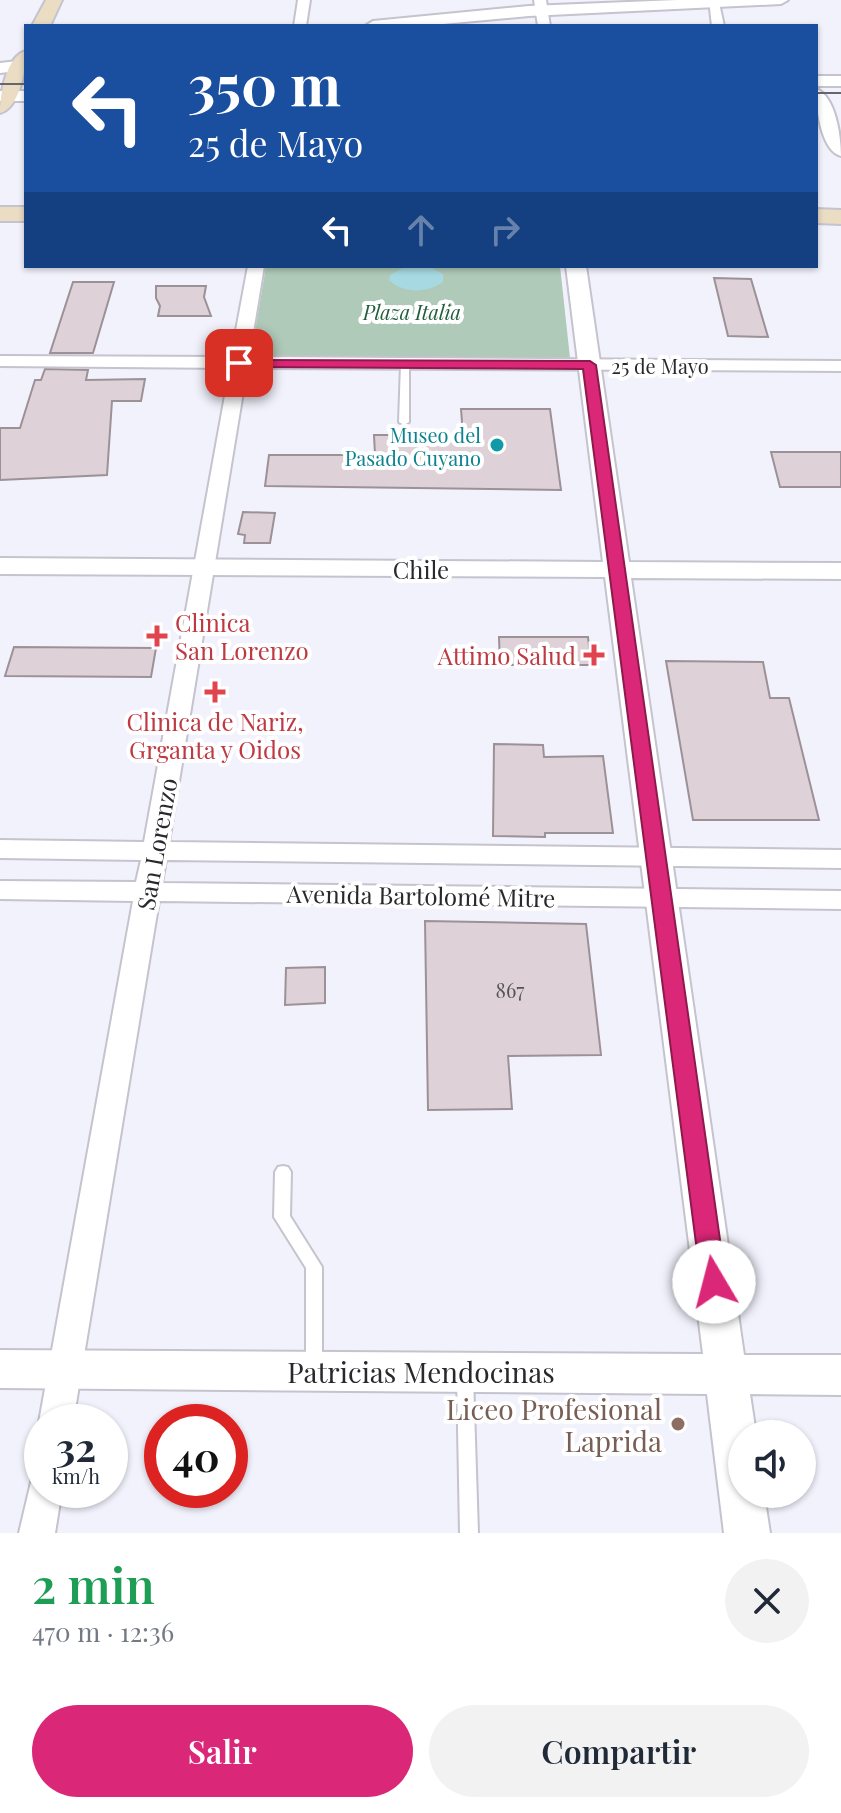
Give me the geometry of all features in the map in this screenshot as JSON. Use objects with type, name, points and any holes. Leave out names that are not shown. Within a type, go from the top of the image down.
[{"type":"main road","points":[[42,24],[54,0]]},
{"type":"main road","points":[[0,214],[24,214]]},
{"type":"main road","points":[[818,216],[841,217]]},
{"type":"street","points":[[300,24],[304,0]]},
{"type":"street","points":[[397,24],[542,12],[781,0]]},
{"type":"street","points":[[713,3],[718,24]]},
{"type":"street","points":[[818,81],[841,81]]},
{"type":"street","points":[[818,97],[841,100]]},
{"type":"street","points":[[818,99],[841,151]]},
{"type":"street","name":"San Lorenzo","points":[[59,1404],[256,268]]},
{"type":"street","points":[[576,268],[732,1420]]},
{"type":"street","name":"25 de Mayo","points":[[0,361],[841,366]]},
{"type":"street","name":"Chile","points":[[0,566],[841,571]]},
{"type":"street","name":"Avenida Bartolomé Mitre","points":[[0,849],[841,859]]},
{"type":"street","name":"Avenida Bartolomé Mitre","points":[[0,890],[841,900]]},
{"type":"street","name":"Patricias Mendocinas","points":[[0,1369],[841,1375]]},
{"type":"street","points":[[37,1533],[41,1508]]},
{"type":"street","points":[[744,1508],[747,1533]]},
{"type":"lane","points":[[404,422],[405,364]]},
{"type":"lane","points":[[283,1172],[282,1217],[314,1267],[314,1371]]},
{"type":"lane","points":[[465,1372],[469,1533]]},
{"type":"green space","name":"Plaza Italia","points":[[266,268],[560,268],[570,358],[251,356]]},
{"type":"water","points":[[402,268],[432,268],[443,274],[443,282],[430,288],[408,290],[389,280],[390,275]]},
{"type":"building","points":[[714,278],[751,279],[768,337],[728,336]]},
{"type":"building","points":[[73,282],[114,282],[93,353],[50,353]]},
{"type":"building","points":[[156,286],[206,286],[204,297],[211,316],[158,316],[160,306]]},
{"type":"building","points":[[45,369],[88,370],[86,380],[145,379],[141,401],[112,401],[107,475],[0,480],[0,428],[20,428],[35,380],[41,380]]},
{"type":"building","points":[[461,409],[550,409],[561,490],[265,486],[269,455],[375,455],[374,435],[463,435]]},
{"type":"building","points":[[771,452],[841,452],[841,487],[780,487]]},
{"type":"building","points":[[243,512],[275,513],[270,543],[244,543],[245,535],[238,534]]},
{"type":"building","points":[[499,637],[588,637],[591,665],[500,665]]},
{"type":"building","points":[[14,647],[156,648],[151,677],[5,676]]},
{"type":"building","points":[[666,661],[763,662],[770,698],[789,698],[819,820],[693,820]]},
{"type":"building","points":[[494,744],[543,745],[544,757],[603,756],[613,833],[493,836]]},
{"type":"building","points":[[425,921],[586,924],[601,1055],[508,1056],[512,1109],[428,1110]]},
{"type":"building","points":[[325,967],[325,1003],[285,1005],[286,968]]},
{"type":"tram line","points":[[0,84],[24,84]]},
{"type":"tram line","points":[[818,93],[841,93]]},
{"type":"place","name":"Museo del Pasado Cuyano","points":[[497,445]]},
{"type":"place","name":"Clinica San Lorenzo","points":[[157,636]]},
{"type":"place","name":"Attimo Salud","points":[[594,655]]},
{"type":"place","name":"Clinica de Nariz, Grganta y Oidos","points":[[215,692]]},
{"type":"place","name":"Liceo Profesional Laprida","points":[[678,1424]]},
{"type":"route","points":[[239,363],[590,365],[714,1282]]}]
